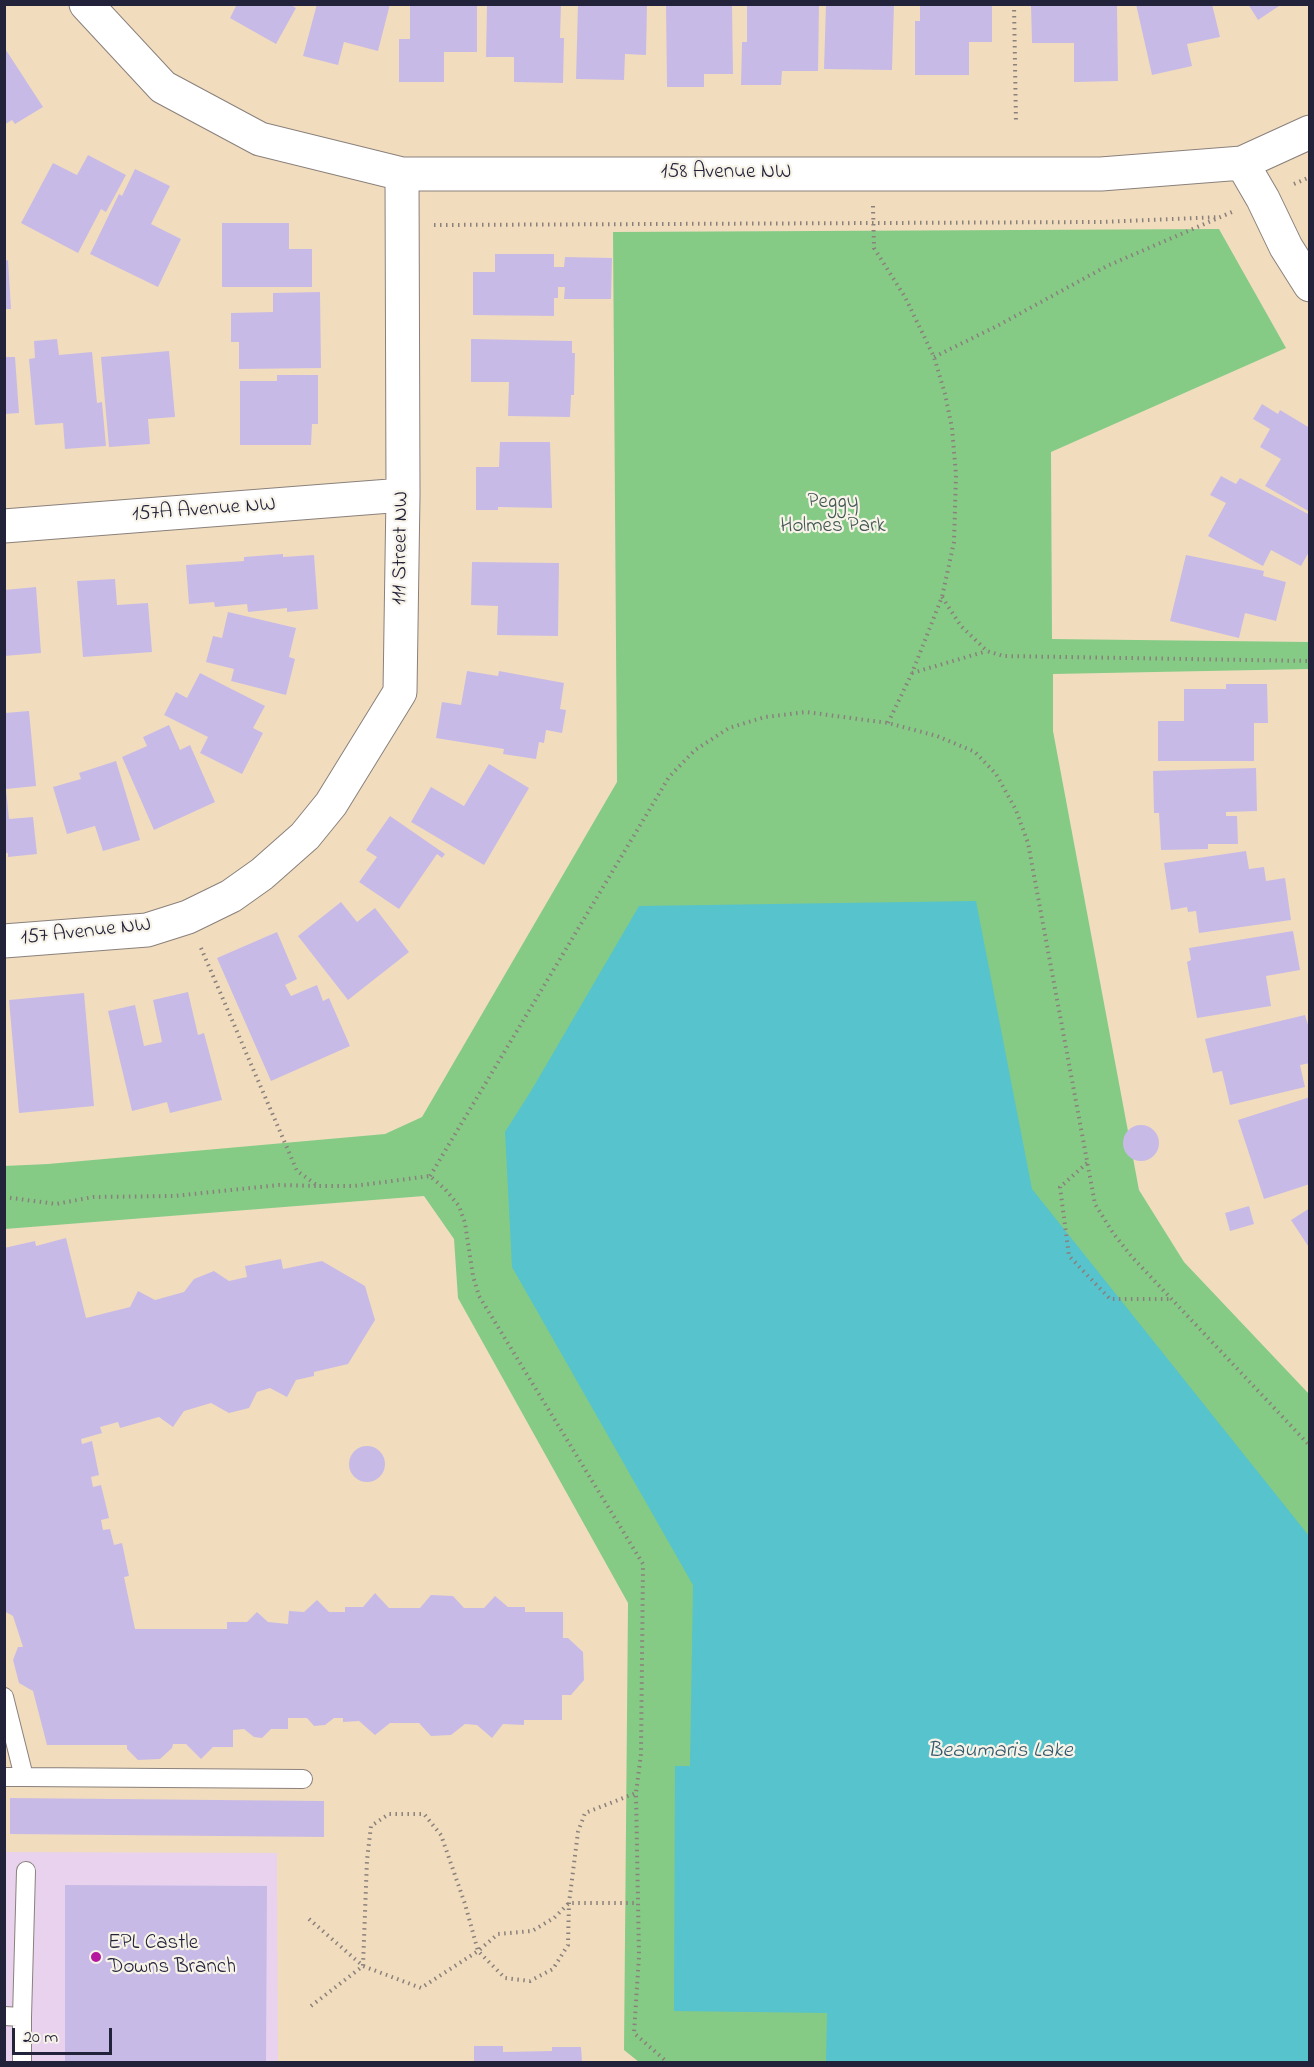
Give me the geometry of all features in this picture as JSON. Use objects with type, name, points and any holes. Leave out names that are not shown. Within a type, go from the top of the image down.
[{"type":"street","name":"158 Avenue NW","points":[[86,4],[163,87],[260,139],[402,174],[1101,174],[1242,163],[1307,141]]},
{"type":"street","points":[[1242,163],[1263,199],[1286,247],[1310,285]]},
{"type":"street","name":"111 Street NW","points":[[262,874],[305,836],[332,804],[400,692],[403,495],[402,174]]},
{"type":"street","name":"157A Avenue NW","points":[[4,526],[403,495]]},
{"type":"street","name":"157 Avenue NW","points":[[4,941],[147,930],[188,917],[231,896],[262,874]]},
{"type":"lane","points":[[4,1697],[24,1777]]},
{"type":"lane","points":[[4,1777],[303,1779]]},
{"type":"lane","points":[[22,2062],[13,2016],[26,1871]]},
{"type":"path","points":[[1014,4],[1016,123]]},
{"type":"path","points":[[872,174],[874,248],[905,297],[934,357],[945,393],[952,428],[956,475],[954,542],[942,597],[912,672],[888,723]]},
{"type":"path","points":[[934,357],[997,326],[1107,266],[1310,177]]},
{"type":"path","points":[[403,225],[1099,222],[1219,217]]},
{"type":"path","points":[[942,597],[961,626],[987,651],[1003,656],[1310,661]]},
{"type":"path","points":[[912,672],[987,651]]},
{"type":"path","points":[[429,1176],[669,777],[695,750],[729,728],[765,717],[806,712],[888,723],[938,736],[975,752],[996,774],[1016,810],[1028,843],[1095,1204],[1113,1233],[1132,1257],[1310,1446]]},
{"type":"path","points":[[188,917],[297,1171],[318,1186]]},
{"type":"path","points":[[1087,1162],[1060,1187],[1070,1256],[1110,1299],[1172,1299]]},
{"type":"path","points":[[4,1197],[56,1204],[93,1197],[174,1196],[279,1185],[354,1186],[429,1176],[446,1189],[459,1206],[465,1223],[473,1276],[479,1296],[643,1564],[641,1754],[636,1793],[639,1956],[634,2033],[667,2062]]},
{"type":"path","points":[[363,1966],[367,1860],[371,1826],[389,1814],[424,1814],[441,1835],[465,1904],[478,1951],[505,1978],[530,1981],[552,1969],[568,1944],[569,1903],[578,1832],[585,1813],[636,1793]]},
{"type":"path","points":[[309,1919],[363,1966],[421,1988],[478,1951],[498,1934],[532,1931],[554,1918],[569,1903],[638,1903]]},
{"type":"path","points":[[311,2006],[363,1966]]},
{"type":"shaded area","points":[[5,1852],[277,1853],[278,2062],[5,2062]]},
{"type":"green space","name":"Peggy Holmes Park","points":[[1219,229],[1286,348],[1051,452],[1052,639],[1309,642],[1309,669],[1053,674],[1053,731],[1139,1190],[1184,1262],[1309,1394],[1309,2062],[639,2062],[624,2050],[628,1603],[458,1298],[454,1239],[424,1196],[5,1229],[4,1166],[385,1134],[422,1117],[617,782],[613,232]]},
{"type":"water","name":"Beaumaris Lake","points":[[976,901],[1032,1189],[1309,1536],[1309,2062],[826,2062],[827,2013],[674,2011],[675,1766],[690,1766],[693,1585],[512,1267],[505,1132],[639,906]]},
{"type":"building","points":[[237,4],[289,4],[296,8],[276,44],[230,18]]},
{"type":"building","points":[[317,4],[390,4],[378,51],[344,42],[338,65],[303,56]]},
{"type":"building","points":[[410,4],[477,4],[477,52],[444,52],[444,82],[399,82],[399,39],[410,39]]},
{"type":"building","points":[[487,4],[561,4],[560,38],[564,38],[563,83],[514,82],[514,57],[486,57]]},
{"type":"building","points":[[578,4],[647,4],[646,55],[625,54],[624,80],[576,79]]},
{"type":"building","points":[[666,4],[732,4],[733,74],[704,74],[704,87],[667,87]]},
{"type":"building","points":[[747,4],[819,4],[818,71],[782,71],[781,85],[741,85],[742,42],[747,42]]},
{"type":"building","points":[[826,4],[894,4],[892,70],[824,69]]},
{"type":"building","points":[[920,4],[992,4],[992,42],[969,42],[969,75],[915,75],[915,21],[920,21]]},
{"type":"building","points":[[1136,4],[1212,4],[1220,37],[1187,44],[1192,66],[1152,75]]},
{"type":"building","points":[[1248,4],[1282,4],[1258,20]]},
{"type":"building","points":[[1031,5],[1117,5],[1118,81],[1074,82],[1074,43],[1032,43]]},
{"type":"building","points":[[4,47],[43,107],[15,124],[12,120],[4,125]]},
{"type":"building","points":[[88,155],[126,175],[106,212],[101,209],[78,253],[21,223],[53,163],[77,175]]},
{"type":"building","points":[[135,169],[170,186],[151,224],[181,239],[158,287],[90,254],[119,194],[122,196]]},
{"type":"building","points":[[222,223],[289,223],[289,249],[312,249],[312,287],[222,287]]},
{"type":"building","points":[[495,254],[554,254],[554,267],[564,267],[565,257],[612,258],[611,299],[564,299],[565,287],[558,287],[558,298],[554,298],[554,316],[473,315],[473,272],[495,272]]},
{"type":"building","points":[[8,260],[11,309],[4,309],[4,261]]},
{"type":"building","points":[[320,292],[321,368],[239,369],[239,342],[231,342],[231,313],[273,312],[273,293]]},
{"type":"building","points":[[57,339],[59,355],[92,352],[97,403],[102,402],[106,446],[65,449],[63,423],[35,425],[29,359],[35,358],[34,341]]},
{"type":"building","points":[[471,339],[572,341],[572,353],[575,353],[574,395],[571,395],[570,417],[508,416],[509,382],[471,382]]},
{"type":"building","points":[[169,351],[175,417],[148,419],[150,444],[109,447],[101,357]]},
{"type":"building","points":[[4,357],[15,357],[19,413],[4,414]]},
{"type":"building","points":[[277,375],[318,375],[318,424],[312,424],[311,445],[240,445],[240,381],[277,381]]},
{"type":"building","points":[[1262,404],[1278,414],[1280,410],[1310,428],[1310,512],[1265,486],[1281,459],[1260,447],[1270,429],[1253,419]]},
{"type":"building","points":[[500,442],[550,442],[552,508],[498,507],[498,510],[476,510],[476,467],[499,467]]},
{"type":"building","points":[[1221,476],[1236,484],[1240,478],[1310,515],[1310,550],[1301,566],[1271,550],[1263,566],[1208,536],[1226,503],[1210,495]]},
{"type":"building","points":[[283,554],[283,557],[314,555],[318,609],[287,612],[287,608],[248,612],[247,604],[215,607],[214,602],[189,604],[186,565],[244,561],[244,557]]},
{"type":"building","points":[[1186,555],[1264,571],[1263,576],[1286,582],[1276,621],[1245,613],[1239,638],[1170,621]]},
{"type":"building","points":[[472,562],[559,563],[558,636],[497,635],[498,606],[471,605]]},
{"type":"building","points":[[115,579],[117,605],[148,603],[152,652],[83,657],[77,581]]},
{"type":"building","points":[[36,587],[41,653],[4,656],[4,590]]},
{"type":"building","points":[[228,612],[296,628],[289,657],[295,659],[286,695],[231,681],[234,669],[206,662],[213,636],[222,638]]},
{"type":"building","points":[[467,671],[498,676],[499,671],[564,683],[560,709],[566,710],[562,733],[546,730],[544,743],[539,742],[536,759],[503,754],[504,749],[436,738],[442,702],[461,705]]},
{"type":"building","points":[[200,673],[265,706],[253,728],[263,733],[242,774],[200,753],[208,737],[164,715],[176,692],[187,698]]},
{"type":"building","points":[[1226,684],[1267,684],[1268,723],[1254,723],[1254,761],[1158,761],[1158,721],[1184,721],[1184,689],[1226,689]]},
{"type":"building","points":[[29,711],[36,786],[6,789],[9,819],[33,817],[37,854],[8,857],[8,853],[4,853],[5,713]]},
{"type":"building","points":[[169,725],[180,750],[190,745],[215,802],[154,830],[122,757],[147,746],[143,737]]},
{"type":"building","points":[[116,761],[140,840],[103,851],[95,826],[67,834],[53,787],[81,779],[79,773]]},
{"type":"building","points":[[489,764],[529,788],[484,865],[411,822],[431,787],[464,806]]},
{"type":"building","points":[[1256,768],[1257,811],[1226,812],[1226,816],[1237,816],[1238,844],[1208,844],[1208,849],[1161,850],[1159,813],[1154,813],[1153,771]]},
{"type":"building","points":[[390,816],[445,854],[442,858],[437,854],[399,909],[359,882],[377,857],[366,850]]},
{"type":"building","points":[[1246,851],[1249,869],[1264,867],[1266,881],[1285,878],[1291,920],[1199,933],[1196,911],[1188,912],[1187,907],[1171,910],[1164,863]]},
{"type":"building","points":[[341,902],[357,922],[375,908],[409,952],[348,1000],[298,936]]},
{"type":"building","points":[[1293,931],[1300,970],[1266,976],[1271,1006],[1197,1018],[1187,962],[1191,960],[1189,948]]},
{"type":"building","points":[[277,932],[297,979],[285,985],[291,996],[317,985],[323,1001],[329,998],[350,1046],[271,1081],[217,958]]},
{"type":"building","points":[[188,992],[198,1035],[204,1033],[222,1100],[170,1113],[167,1102],[132,1111],[108,1011],[135,1005],[144,1046],[162,1042],[153,1000]]},
{"type":"building","points":[[84,993],[94,1106],[19,1113],[9,1000]]},
{"type":"building","points":[[1305,1015],[1310,1031],[1310,1063],[1300,1065],[1305,1087],[1230,1105],[1222,1071],[1213,1073],[1205,1039]]},
{"type":"building","points":[[1310,1097],[1310,1184],[1264,1199],[1238,1120]]},
{"type":"building","points":[[1141,1125],[1154,1130],[1159,1143],[1154,1156],[1141,1161],[1128,1156],[1123,1143],[1128,1130]]},
{"type":"building","points":[[1249,1206],[1254,1224],[1230,1231],[1225,1213]]},
{"type":"building","points":[[1310,1208],[1310,1249],[1291,1220]]},
{"type":"building","points":[[66,1238],[86,1318],[130,1307],[138,1291],[155,1300],[184,1292],[194,1279],[214,1271],[229,1281],[247,1277],[245,1266],[281,1259],[283,1269],[322,1261],[365,1286],[375,1320],[348,1364],[314,1372],[314,1376],[296,1380],[287,1397],[270,1388],[257,1392],[249,1408],[229,1413],[211,1403],[184,1411],[173,1427],[159,1417],[120,1428],[118,1422],[100,1427],[102,1433],[81,1439],[82,1444],[92,1441],[99,1475],[91,1477],[93,1487],[101,1485],[109,1518],[101,1520],[103,1530],[110,1529],[114,1545],[122,1543],[129,1576],[124,1577],[135,1629],[227,1629],[227,1622],[247,1622],[257,1612],[268,1622],[288,1624],[289,1611],[304,1612],[317,1600],[329,1612],[345,1612],[345,1607],[363,1607],[375,1593],[389,1608],[420,1608],[431,1595],[453,1596],[464,1608],[484,1608],[495,1596],[508,1607],[525,1607],[525,1612],[563,1612],[563,1638],[568,1638],[583,1652],[584,1680],[571,1695],[562,1695],[562,1720],[524,1720],[524,1725],[503,1724],[492,1738],[477,1725],[465,1724],[451,1735],[431,1736],[419,1723],[390,1723],[375,1735],[359,1721],[343,1722],[343,1718],[334,1718],[325,1725],[314,1726],[307,1718],[288,1718],[288,1729],[271,1729],[262,1738],[254,1737],[244,1729],[233,1730],[233,1747],[213,1747],[201,1759],[186,1744],[173,1744],[172,1748],[160,1759],[138,1760],[127,1749],[127,1745],[47,1745],[33,1691],[19,1683],[13,1660],[18,1647],[23,1647],[13,1616],[4,1611],[6,1592],[4,1583],[4,1248],[35,1241],[36,1246]]},
{"type":"building","points":[[367,1446],[380,1451],[385,1464],[380,1477],[367,1482],[354,1477],[349,1464],[354,1451]]},
{"type":"building","points":[[10,1798],[324,1801],[324,1837],[10,1834]]},
{"type":"building","points":[[65,1885],[267,1886],[266,2062],[65,2062]]},
{"type":"building","points":[[474,2046],[503,2046],[503,2052],[552,2051],[552,2047],[581,2047],[582,2062],[474,2062]]},
{"type":"place","name":"EPL Castle Downs Branch","points":[[96,1957]]}]
